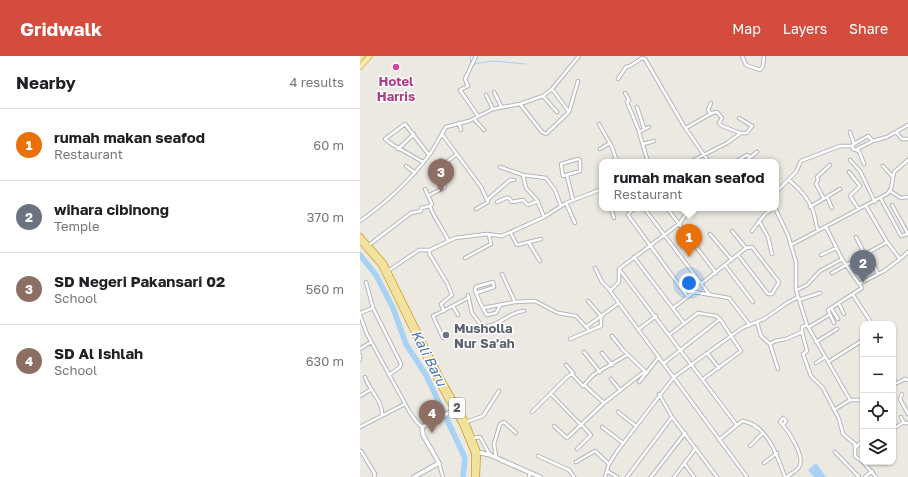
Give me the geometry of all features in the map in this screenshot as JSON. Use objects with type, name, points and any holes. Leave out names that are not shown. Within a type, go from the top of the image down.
[{"type":"highway","name":"2","points":[[360,236],[379,256],[476,452],[474,477]]},
{"type":"highway","name":"2","points":[[360,241],[387,271]]},
{"type":"highway","name":"2","points":[[455,409],[466,422],[474,438],[477,477]]},
{"type":"main road","points":[[360,67],[370,56]]},
{"type":"street","points":[[476,56],[465,79],[468,86],[460,90],[478,116]]},
{"type":"street","points":[[360,220],[371,213],[415,173],[429,155],[446,127],[474,119],[493,108],[520,104],[543,96],[552,89],[579,56]]},
{"type":"street","points":[[742,56],[746,65],[760,70],[763,66],[764,56]]},
{"type":"street","points":[[618,79],[626,67],[642,58],[645,59],[650,70],[659,82],[686,128],[707,159]]},
{"type":"street","points":[[520,104],[545,135],[566,117],[569,112],[578,81]]},
{"type":"street","points":[[552,89],[569,112]]},
{"type":"street","points":[[494,92],[501,106]]},
{"type":"street","points":[[626,93],[629,100],[627,102],[639,131],[647,159]]},
{"type":"street","points":[[486,95],[493,108]]},
{"type":"street","points":[[543,96],[557,112]]},
{"type":"street","points":[[710,114],[708,110],[711,103]]},
{"type":"street","points":[[637,107],[644,128]]},
{"type":"street","points":[[686,128],[710,114],[717,112],[722,118],[719,123],[746,134],[752,127],[739,118]]},
{"type":"street","points":[[474,119],[484,130]]},
{"type":"street","points":[[459,123],[461,130]]},
{"type":"street","points":[[423,162],[398,149],[385,139],[405,124],[429,155]]},
{"type":"street","points":[[599,124],[610,144],[615,159]]},
{"type":"street","points":[[857,149],[896,132],[908,125]]},
{"type":"street","points":[[639,131],[649,126]]},
{"type":"street","points":[[850,132],[853,149],[857,149],[864,164]]},
{"type":"street","points":[[896,132],[902,139],[908,138]]},
{"type":"street","points":[[695,159],[727,143],[741,133]]},
{"type":"street","points":[[398,149],[414,134]]},
{"type":"street","points":[[442,134],[481,187],[487,200]]},
{"type":"street","points":[[779,189],[798,170],[799,164],[802,161],[840,146],[853,145],[868,136],[873,141]]},
{"type":"street","points":[[643,144],[654,141]]},
{"type":"street","points":[[600,149],[610,144]]},
{"type":"street","points":[[740,159],[747,155],[750,157],[757,152]]},
{"type":"street","points":[[428,196],[445,187],[436,166],[440,164],[442,166],[457,154]]},
{"type":"street","points":[[441,160],[444,164]]},
{"type":"street","points":[[580,160],[580,171],[567,176],[562,175],[561,164],[580,160]]},
{"type":"street","points":[[850,160],[860,171],[874,202]]},
{"type":"street","points":[[791,245],[858,208],[866,206],[881,198],[890,191],[892,176],[896,170],[908,160]]},
{"type":"street","points":[[830,165],[817,177],[818,180],[816,184],[832,208]]},
{"type":"street","points":[[406,166],[415,173]]},
{"type":"street","points":[[884,166],[892,176]]},
{"type":"street","points":[[500,167],[523,175],[547,179],[555,190],[561,206]]},
{"type":"street","points":[[849,172],[860,186],[850,196],[858,208]]},
{"type":"street","points":[[523,175],[526,188],[538,201],[544,217]]},
{"type":"street","points":[[567,176],[573,200]]},
{"type":"street","points":[[476,209],[487,203],[487,200],[510,180],[514,180]]},
{"type":"street","points":[[789,180],[800,188],[815,218],[815,225],[818,230]]},
{"type":"street","points":[[425,188],[432,204],[430,206],[432,214],[444,231],[448,240]]},
{"type":"street","points":[[810,207],[840,189]]},
{"type":"street","points":[[387,271],[416,251],[429,250],[448,240],[489,234],[498,237],[544,217],[566,203],[599,190]]},
{"type":"street","points":[[890,191],[901,198],[908,197]]},
{"type":"street","points":[[497,202],[506,198],[509,198],[512,202],[523,200],[528,205],[538,201]]},
{"type":"street","points":[[881,198],[901,236],[908,234],[892,205]]},
{"type":"street","points":[[566,203],[575,223]]},
{"type":"street","points":[[369,245],[411,213],[421,211],[421,208],[430,206]]},
{"type":"street","points":[[866,206],[887,242],[900,259]]},
{"type":"street","points":[[612,211],[614,218]]},
{"type":"street","points":[[631,211],[628,215],[687,296]]},
{"type":"street","points":[[646,211],[709,294]]},
{"type":"street","points":[[669,211],[716,272]]},
{"type":"street","points":[[619,269],[679,224],[687,211]]},
{"type":"street","points":[[752,231],[759,221],[771,211]]},
{"type":"street","points":[[776,211],[788,235],[796,262],[796,290],[808,326],[816,342],[841,381],[850,400]]},
{"type":"street","points":[[759,221],[768,237],[772,254]]},
{"type":"street","points":[[896,228],[902,224]]},
{"type":"street","points":[[826,227],[842,259],[862,289],[828,310],[834,323]]},
{"type":"street","points":[[732,231],[746,248]]},
{"type":"street","points":[[510,232],[516,245],[541,239]]},
{"type":"street","points":[[465,258],[491,244],[489,234]]},
{"type":"street","points":[[710,234],[732,260]]},
{"type":"street","points":[[856,237],[865,255]]},
{"type":"street","points":[[832,273],[845,264],[865,255],[887,242]]},
{"type":"street","points":[[529,243],[540,261]]},
{"type":"street","points":[[702,283],[746,248],[754,248],[779,281],[772,294],[768,294],[738,255]]},
{"type":"street","points":[[820,256],[836,248]]},
{"type":"street","points":[[429,250],[452,295],[441,304],[444,311]]},
{"type":"street","points":[[859,284],[878,274],[908,252]]},
{"type":"street","points":[[634,257],[684,323]]},
{"type":"street","points":[[796,290],[807,285],[820,272],[842,259]]},
{"type":"street","points":[[873,262],[878,274]]},
{"type":"street","points":[[725,265],[753,302]]},
{"type":"street","points":[[595,268],[602,282],[639,329],[746,477]]},
{"type":"street","points":[[610,291],[619,282],[619,269]]},
{"type":"street","points":[[619,269],[656,316],[736,424]]},
{"type":"street","points":[[502,274],[515,302]]},
{"type":"street","points":[[366,282],[373,308],[401,364],[400,367],[389,375]]},
{"type":"street","points":[[476,293],[494,287],[493,282],[476,287],[476,293],[487,315],[493,315],[501,304]]},
{"type":"street","points":[[673,308],[694,292],[729,298],[749,324]]},
{"type":"street","points":[[605,477],[609,464],[623,443],[659,394],[674,377],[731,335],[749,324],[757,322],[789,301],[820,292]]},
{"type":"street","points":[[853,295],[870,321]]},
{"type":"street","points":[[443,338],[433,316],[468,297],[472,313],[482,326],[493,327],[510,315],[524,311]]},
{"type":"street","points":[[483,308],[515,302],[535,301],[558,314],[574,315],[589,330]]},
{"type":"street","points":[[570,339],[600,326],[601,316],[588,301]]},
{"type":"street","points":[[586,327],[619,303]]},
{"type":"street","points":[[839,304],[844,314]]},
{"type":"street","points":[[453,306],[458,316]]},
{"type":"street","points":[[373,308],[360,314],[371,342],[405,404],[416,421],[422,427],[424,436],[439,463],[443,477]]},
{"type":"street","points":[[831,308],[838,319]]},
{"type":"street","points":[[669,335],[699,313],[716,316],[720,319],[741,351],[703,379]]},
{"type":"street","points":[[829,315],[808,326],[802,327],[807,351],[803,354],[811,376],[823,388],[841,424],[843,434],[854,442],[856,447],[855,456],[860,460]]},
{"type":"street","points":[[639,329],[656,316]]},
{"type":"street","points":[[664,363],[720,319]]},
{"type":"street","points":[[757,322],[761,336],[770,344],[778,369]]},
{"type":"street","points":[[816,342],[837,329]]},
{"type":"street","points":[[770,344],[802,332]]},
{"type":"street","points":[[612,336],[627,355],[646,372]]},
{"type":"street","points":[[360,349],[371,342]]},
{"type":"street","points":[[828,362],[860,342]]},
{"type":"street","points":[[584,352],[600,372]]},
{"type":"street","points":[[602,353],[612,365]]},
{"type":"street","points":[[707,353],[719,368]]},
{"type":"street","points":[[360,355],[360,360]]},
{"type":"street","points":[[584,387],[593,376],[627,355]]},
{"type":"street","points":[[639,382],[659,357]]},
{"type":"street","points":[[816,363],[825,357]]},
{"type":"street","points":[[566,365],[584,387],[604,403]]},
{"type":"street","points":[[554,426],[567,439],[580,424],[604,403],[646,372]]},
{"type":"street","points":[[532,412],[572,374]]},
{"type":"street","points":[[365,377],[370,390],[379,402],[382,416]]},
{"type":"street","points":[[611,379],[620,390]]},
{"type":"street","points":[[896,383],[905,379],[908,380]]},
{"type":"street","points":[[360,396],[370,390]]},
{"type":"street","points":[[466,422],[483,416],[499,391]]},
{"type":"street","points":[[551,394],[591,435],[577,449]]},
{"type":"street","points":[[659,394],[672,417],[717,477]]},
{"type":"street","points":[[902,394],[900,399],[908,414]]},
{"type":"street","points":[[834,410],[850,400],[860,401]]},
{"type":"street","points":[[360,428],[405,404]]},
{"type":"street","points":[[422,427],[455,409]]},
{"type":"street","points":[[618,412],[636,426]]},
{"type":"street","points":[[628,477],[672,417]]},
{"type":"street","points":[[900,418],[904,422],[908,423]]},
{"type":"street","points":[[719,440],[736,424],[745,421],[763,433],[777,453],[786,477],[799,468],[801,462],[794,440],[783,425]]},
{"type":"street","points":[[496,457],[494,444],[500,424],[504,422],[516,433]]},
{"type":"street","points":[[896,427],[904,422]]},
{"type":"street","points":[[602,427],[623,443]]},
{"type":"street","points":[[651,477],[685,433]]},
{"type":"street","points":[[750,446],[763,433]]},
{"type":"street","points":[[474,438],[480,437],[490,455]]},
{"type":"street","points":[[856,447],[860,443]]},
{"type":"street","points":[[674,477],[696,448]]},
{"type":"street","points":[[361,451],[375,474],[374,477]]},
{"type":"street","points":[[576,462],[595,451],[609,464]]},
{"type":"street","points":[[476,452],[496,457],[530,475],[540,477]]},
{"type":"street","points":[[835,452],[859,477]]},
{"type":"street","points":[[764,463],[777,453]]},
{"type":"street","points":[[538,456],[569,470],[574,477]]},
{"type":"street","points":[[414,477],[439,463]]},
{"type":"street","points":[[684,463],[694,477]]},
{"type":"street","points":[[866,465],[876,477]]},
{"type":"street","points":[[607,471],[617,477]]},
{"type":"street","points":[[865,477],[872,471]]},
{"type":"water","points":[[816,463],[826,477],[814,477],[808,470]]},
{"type":"waterway","points":[[470,56],[471,62],[474,64],[493,61],[526,64]]},
{"type":"waterway","name":"Kali Baru","points":[[360,255],[376,275],[393,308],[406,344],[426,375],[465,458],[463,477]]},
{"type":"place","name":"Hotel Harris","points":[[396,67]]},
{"type":"place","name":"SD Negeri Pakansari 02","points":[[441,192]]},
{"type":"place","name":"rumah makan seafod","points":[[689,257]]},
{"type":"place","name":"wihara cibinong","points":[[863,283]]},
{"type":"place","name":"Musholla Nur Sa'ah","points":[[446,335]]},
{"type":"place","name":"SD Al Ishlah","points":[[432,433]]}]
